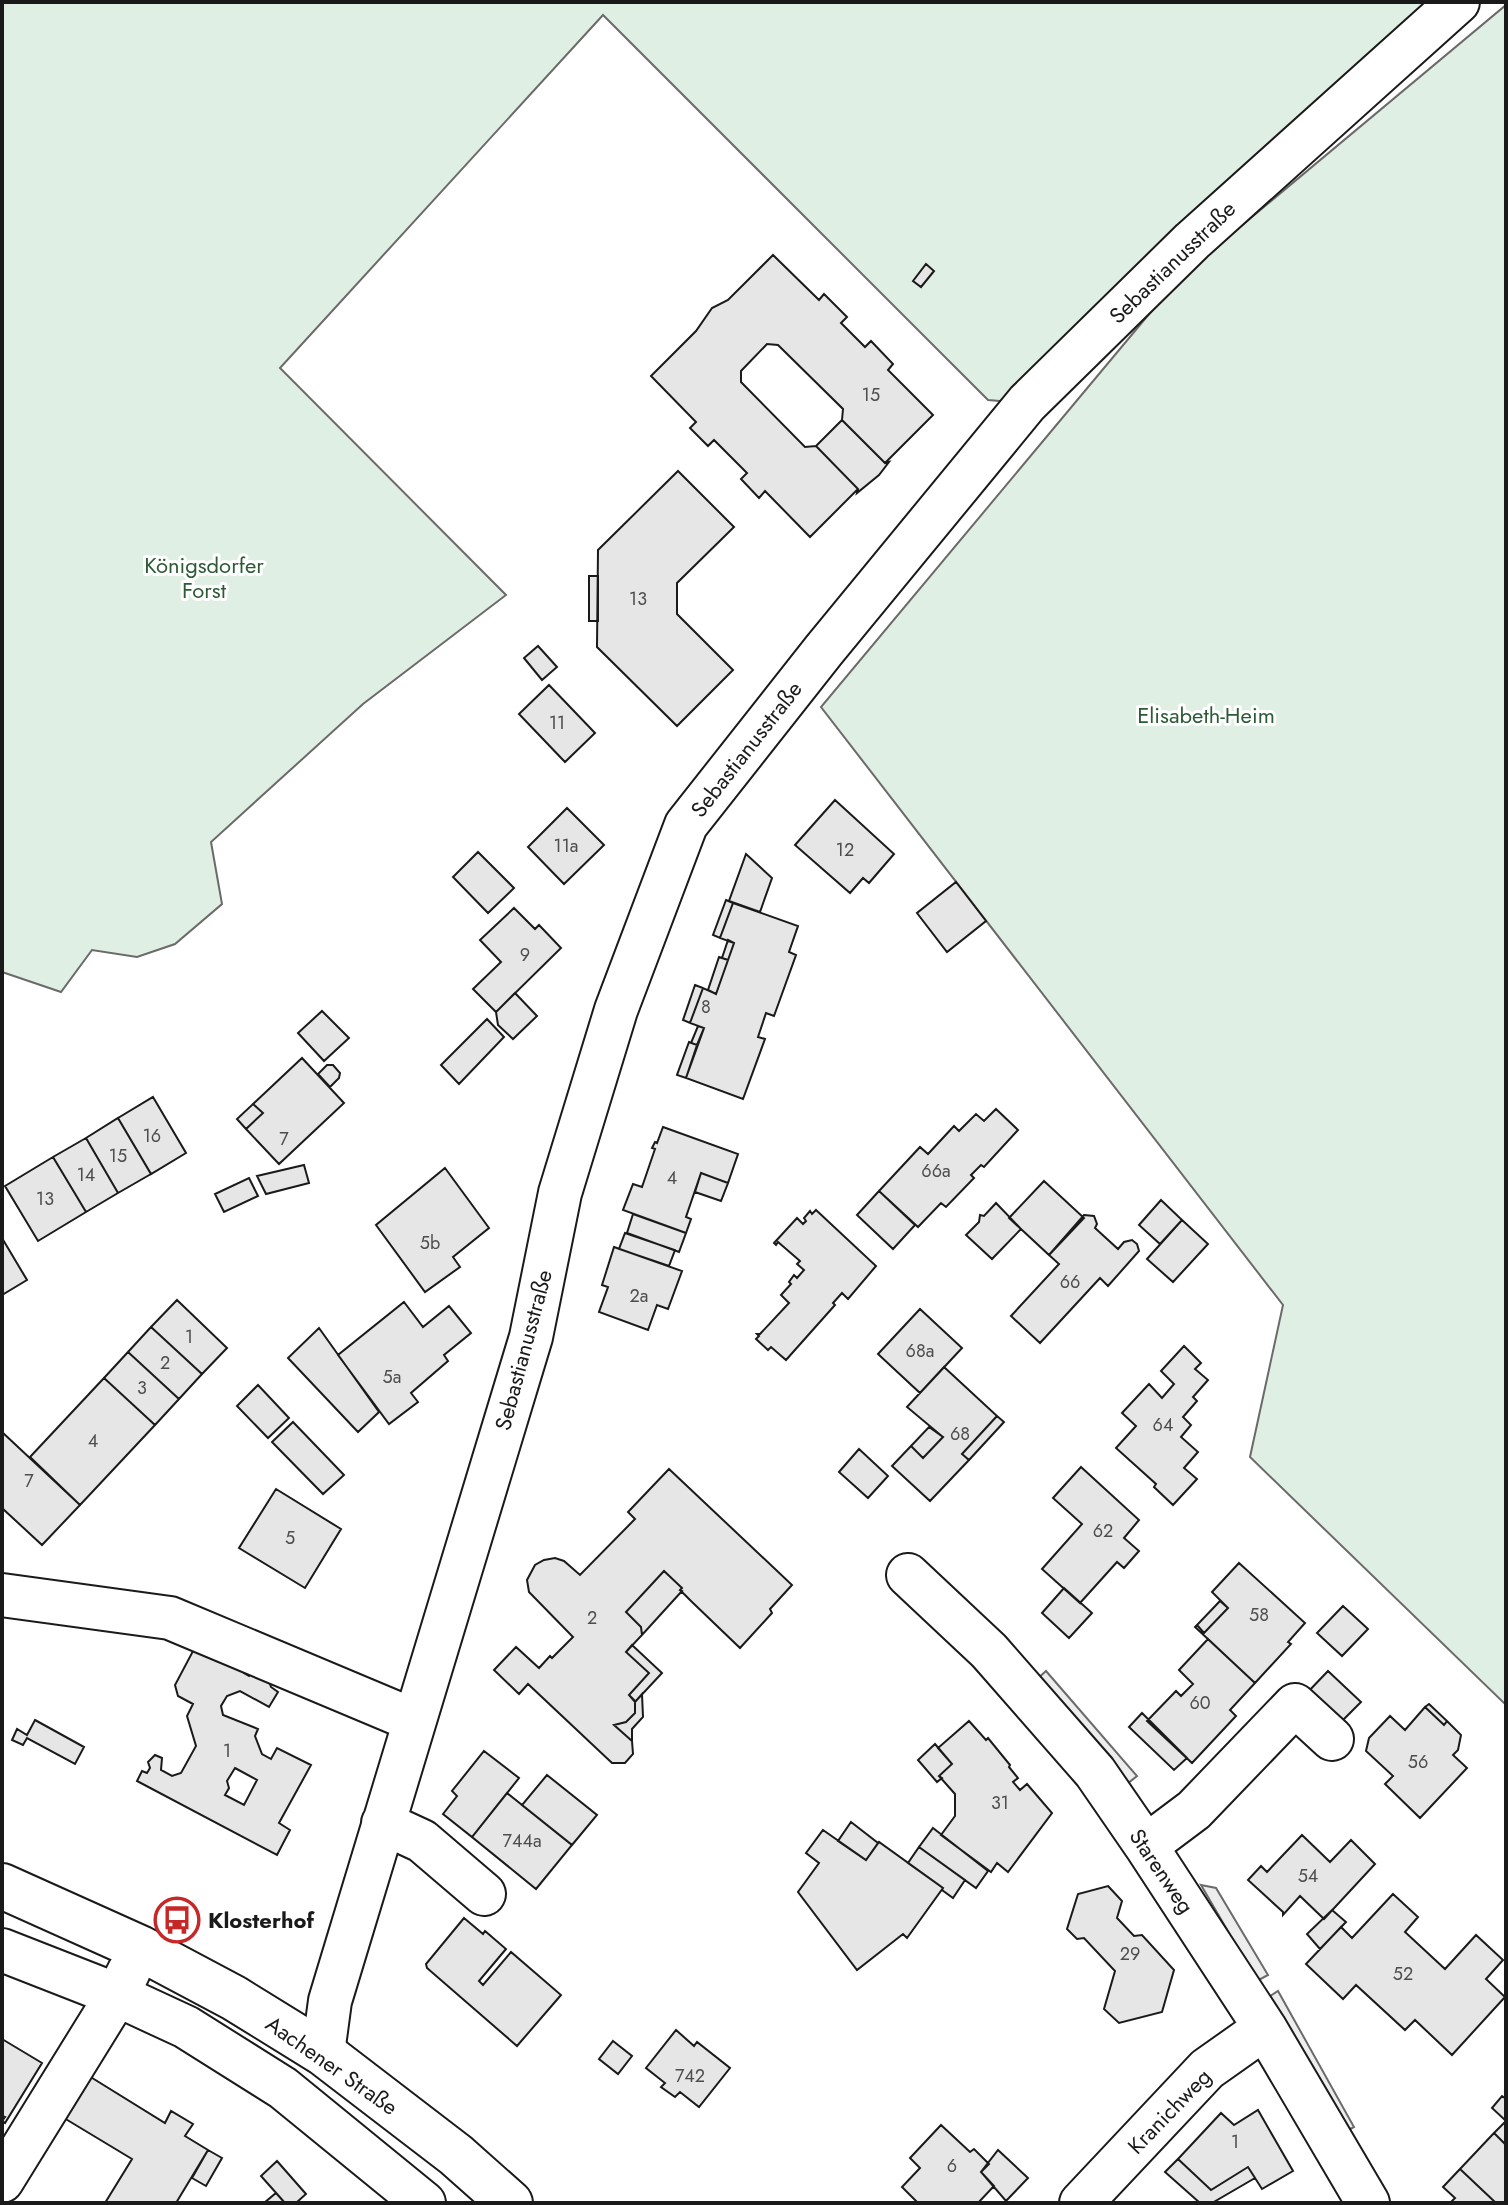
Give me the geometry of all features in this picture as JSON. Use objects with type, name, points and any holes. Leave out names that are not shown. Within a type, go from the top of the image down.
[{"type":"main road","name":"Aachener Straße","points":[[2,1886],[140,1948],[234,1998],[323,2053],[456,2155],[510,2203]]},
{"type":"street","name":"Sebastianusstraße","points":[[323,2053],[330,2001],[531,1337],[560,1193],[616,1010],[686,825],[824,650],[1027,403],[1192,241],[1458,2]]},
{"type":"street","name":"Starenweg","points":[[908,1575],[989,1651],[1095,1772],[1265,2028],[1368,2203]]},
{"type":"street","points":[[2,1595],[170,1618],[413,1720]]},
{"type":"street","points":[[1146,1846],[1194,1810],[1295,1705],[1332,1739]]},
{"type":"street","points":[[383,1823],[408,1833],[430,1847],[484,1894]]},
{"type":"street","points":[[2,2181],[117,1995],[140,1948]]},
{"type":"street","points":[[2,1950],[117,1995],[186,2027],[283,2088],[424,2203]]},
{"type":"street","name":"Kranichweg","points":[[1081,2203],[1207,2069],[1265,2028]]},
{"type":"green space","name":"Königsdorfer Forst","points":[[2,2],[1454,2],[1025,403],[988,400],[603,15],[280,368],[506,595],[363,704],[211,842],[222,904],[175,944],[137,957],[92,950],[61,992],[2,972]]},
{"type":"green space","name":"Elisabeth-Heim","points":[[1506,5],[1506,1705],[1250,1457],[1283,1305],[821,707],[1180,277]]},
{"type":"shaded area","points":[[1046,1671],[1137,1776],[1127,1784],[1036,1680]]},
{"type":"shaded area","points":[[1201,1885],[1216,1888],[1268,1975],[1257,1981]]},
{"type":"shaded area","points":[[1278,1991],[1354,2127],[1343,2133],[1267,1998]]},
{"type":"building","points":[[773,255],[819,300],[824,294],[847,317],[841,323],[865,347],[871,341],[893,364],[888,370],[933,415],[885,463],[842,420],[843,409],[778,345],[767,344],[741,371],[741,382],[805,447],[816,446],[858,489],[810,537],[765,491],[759,498],[741,479],[747,473],[714,440],[708,446],[690,428],[696,422],[651,376],[696,331],[712,308],[728,300]]},
{"type":"building","points":[[926,264],[934,271],[921,287],[913,281]]},
{"type":"building","points":[[842,420],[885,463],[889,462],[857,493],[858,489],[816,446]]},
{"type":"building","points":[[678,471],[734,527],[677,583],[677,614],[733,670],[677,726],[597,647],[598,550]]},
{"type":"building","points":[[589,576],[598,576],[598,621],[589,621]]},
{"type":"building","points":[[538,646],[557,667],[542,680],[524,658]]},
{"type":"building","points":[[549,685],[595,733],[565,762],[519,714]]},
{"type":"building","points":[[835,800],[894,854],[869,883],[863,878],[850,893],[795,845]]},
{"type":"building","points":[[567,808],[604,845],[564,884],[528,847]]},
{"type":"building","points":[[478,852],[514,888],[488,913],[453,877]]},
{"type":"building","points":[[746,854],[772,878],[760,912],[729,901]]},
{"type":"building","points":[[956,882],[986,921],[947,952],[917,913]]},
{"type":"building","points":[[726,900],[733,903],[720,938],[713,935]]},
{"type":"building","points":[[733,903],[798,926],[789,952],[796,955],[774,1016],[766,1013],[758,1037],[765,1039],[743,1099],[686,1078],[704,1028],[690,1023],[703,988],[716,994],[734,943],[720,938]]},
{"type":"building","points":[[514,908],[535,929],[539,925],[561,948],[496,1012],[473,989],[501,962],[480,940]]},
{"type":"building","points":[[728,940],[734,943],[728,960],[722,958]]},
{"type":"building","points":[[719,957],[728,960],[716,994],[708,990]]},
{"type":"building","points":[[695,985],[703,988],[690,1023],[683,1020]]},
{"type":"building","points":[[515,993],[537,1016],[513,1039],[498,1025],[496,1012]]},
{"type":"building","points":[[322,1011],[349,1038],[324,1061],[298,1033]]},
{"type":"building","points":[[487,1019],[504,1037],[459,1084],[441,1065]]},
{"type":"building","points":[[698,1026],[704,1028],[697,1045],[691,1043]]},
{"type":"building","points":[[689,1042],[697,1045],[686,1078],[677,1075]]},
{"type":"building","points":[[302,1058],[344,1103],[279,1164],[246,1129],[263,1113],[253,1104]]},
{"type":"building","points":[[327,1065],[333,1065],[340,1073],[330,1087],[318,1074]]},
{"type":"building","points":[[153,1097],[186,1153],[151,1174],[118,1118]]},
{"type":"building","points":[[253,1104],[263,1113],[246,1129],[237,1119]]},
{"type":"building","points":[[996,1109],[1018,1130],[984,1167],[981,1165],[971,1175],[974,1178],[946,1207],[941,1203],[918,1227],[879,1191],[920,1147],[928,1154],[954,1126],[959,1131],[976,1114],[984,1121]]},
{"type":"building","points":[[118,1118],[151,1174],[118,1193],[86,1138]]},
{"type":"building","points":[[663,1127],[738,1154],[728,1183],[701,1173],[686,1217],[691,1219],[686,1233],[623,1210],[633,1184],[642,1187],[655,1149],[652,1148]]},
{"type":"building","points":[[86,1138],[118,1193],[86,1212],[53,1157]]},
{"type":"building","points":[[53,1157],[86,1212],[38,1241],[5,1186]]},
{"type":"building","points":[[304,1165],[309,1183],[266,1194],[257,1176]]},
{"type":"building","points":[[445,1168],[489,1228],[453,1257],[460,1267],[425,1292],[376,1225]]},
{"type":"building","points":[[701,1173],[728,1183],[721,1201],[695,1192]]},
{"type":"building","points":[[249,1178],[258,1196],[224,1212],[215,1194]]},
{"type":"building","points":[[1044,1181],[1084,1218],[1049,1255],[1009,1218]]},
{"type":"building","points":[[879,1191],[915,1225],[893,1249],[857,1215]]},
{"type":"building","points":[[1161,1200],[1182,1220],[1160,1244],[1139,1225]]},
{"type":"building","points":[[996,1203],[1021,1229],[992,1259],[966,1235],[979,1222],[980,1215],[984,1216]]},
{"type":"building","points":[[816,1210],[876,1266],[848,1299],[842,1293],[786,1360],[756,1339],[757,1334],[789,1303],[781,1295],[794,1275],[797,1278],[804,1270],[797,1264],[800,1261],[778,1242],[776,1245],[774,1243],[797,1218],[803,1224],[810,1211],[812,1214]]},
{"type":"building","points":[[633,1214],[686,1233],[679,1252],[627,1233]]},
{"type":"building","points":[[1084,1215],[1094,1216],[1095,1228],[1118,1249],[1124,1242],[1132,1240],[1139,1251],[1108,1286],[1100,1278],[1040,1343],[1011,1316],[1059,1264],[1049,1255]]},
{"type":"building","points":[[1182,1220],[1208,1244],[1173,1282],[1147,1259]]},
{"type":"building","points":[[625,1233],[675,1250],[669,1266],[619,1249]]},
{"type":"building","points":[[2,1238],[27,1280],[2,1295]]},
{"type":"building","points":[[614,1247],[682,1271],[668,1309],[657,1305],[648,1330],[599,1312],[608,1287],[602,1285]]},
{"type":"building","points":[[177,1300],[227,1348],[202,1374],[151,1327]]},
{"type":"building","points":[[404,1302],[423,1327],[449,1306],[471,1333],[444,1355],[448,1361],[411,1393],[418,1402],[389,1424],[338,1355]]},
{"type":"building","points":[[920,1309],[962,1348],[920,1393],[878,1354]]},
{"type":"building","points":[[151,1327],[202,1374],[179,1399],[128,1352]]},
{"type":"building","points":[[319,1328],[379,1412],[358,1432],[288,1358]]},
{"type":"building","points":[[1184,1346],[1201,1363],[1195,1369],[1208,1380],[1193,1397],[1197,1401],[1183,1417],[1191,1425],[1181,1437],[1198,1452],[1184,1468],[1197,1479],[1173,1505],[1154,1487],[1156,1484],[1116,1448],[1136,1426],[1122,1413],[1149,1384],[1162,1398],[1174,1384],[1161,1371]]},
{"type":"building","points":[[128,1352],[179,1399],[155,1425],[104,1378]]},
{"type":"building","points":[[944,1367],[997,1416],[962,1454],[969,1460],[930,1501],[892,1466],[911,1446],[923,1458],[943,1437],[907,1407]]},
{"type":"building","points":[[104,1378],[155,1425],[80,1505],[30,1457]]},
{"type":"building","points":[[258,1385],[289,1418],[268,1438],[237,1406]]},
{"type":"building","points":[[997,1416],[1004,1422],[969,1460],[962,1454]]},
{"type":"building","points":[[293,1422],[344,1475],[323,1494],[272,1442]]},
{"type":"building","points":[[929,1427],[943,1437],[923,1458],[911,1446]]},
{"type":"building","points":[[2,1432],[80,1505],[42,1545],[2,1508]]},
{"type":"building","points":[[859,1449],[888,1476],[868,1498],[839,1472]]},
{"type":"building","points":[[1081,1467],[1139,1520],[1124,1538],[1139,1551],[1124,1568],[1117,1562],[1080,1603],[1042,1569],[1082,1524],[1053,1498]]},
{"type":"building","points":[[669,1469],[792,1585],[740,1648],[664,1571],[626,1612],[641,1627],[642,1635],[626,1652],[649,1673],[629,1695],[635,1701],[635,1713],[626,1722],[614,1725],[632,1741],[633,1754],[625,1763],[612,1763],[528,1684],[519,1694],[494,1670],[516,1647],[539,1668],[573,1637],[529,1592],[527,1580],[535,1565],[555,1558],[564,1561],[580,1575],[635,1519],[628,1512]]},
{"type":"building","points":[[276,1489],[341,1529],[305,1588],[239,1548]]},
{"type":"building","points":[[1239,1563],[1305,1623],[1288,1642],[1291,1644],[1255,1683],[1195,1627],[1197,1625],[1204,1633],[1228,1608],[1212,1592]]},
{"type":"building","points":[[664,1571],[682,1591],[642,1635],[641,1627],[626,1612]]},
{"type":"building","points":[[1064,1588],[1092,1613],[1069,1638],[1042,1613]]},
{"type":"building","points":[[1220,1601],[1228,1608],[1204,1633],[1197,1625]]},
{"type":"building","points":[[1343,1606],[1368,1629],[1342,1656],[1317,1633]]},
{"type":"building","points":[[1208,1639],[1255,1683],[1230,1710],[1236,1716],[1192,1763],[1147,1721],[1176,1691],[1181,1696],[1193,1684],[1179,1670]]},
{"type":"building","points":[[632,1645],[662,1673],[635,1702],[629,1695],[649,1673],[626,1652]]},
{"type":"building","points":[[200,1649],[245,1670],[244,1673],[249,1676],[251,1673],[269,1681],[278,1692],[269,1707],[240,1691],[227,1696],[221,1706],[223,1715],[258,1729],[255,1736],[262,1754],[271,1759],[277,1748],[311,1765],[279,1823],[290,1830],[277,1855],[137,1781],[142,1771],[147,1773],[150,1768],[148,1762],[155,1755],[162,1758],[161,1770],[172,1776],[181,1773],[196,1746],[187,1716],[193,1704],[178,1696],[175,1685],[193,1651]],"holes":[[[235,1768],[257,1780],[244,1805],[225,1795],[229,1788],[227,1781]]]},
{"type":"building","points":[[1328,1671],[1361,1702],[1338,1725],[1305,1695]]},
{"type":"building","points":[[642,1694],[643,1717],[632,1729],[632,1741],[614,1725],[626,1722],[635,1713],[635,1702]]},
{"type":"building","points":[[1429,1704],[1447,1721],[1444,1725],[1425,1707]]},
{"type":"building","points":[[1425,1707],[1444,1725],[1447,1721],[1461,1735],[1458,1750],[1453,1755],[1467,1768],[1420,1818],[1385,1784],[1393,1776],[1366,1751],[1369,1738],[1390,1716],[1405,1730]]},
{"type":"building","points":[[1142,1713],[1187,1758],[1174,1770],[1129,1727]]},
{"type":"building","points":[[35,1720],[84,1747],[75,1764],[27,1738],[23,1745],[12,1740],[17,1729],[27,1735]]},
{"type":"building","points":[[969,1721],[1010,1765],[1018,1778],[1013,1782],[1020,1790],[1027,1784],[1052,1813],[1008,1872],[997,1863],[991,1872],[941,1835],[955,1816],[955,1794],[939,1776],[952,1764],[938,1748]]},
{"type":"building","points":[[935,1744],[952,1764],[937,1782],[918,1760]]},
{"type":"building","points":[[484,1751],[519,1778],[472,1837],[443,1814],[457,1796],[452,1791]]},
{"type":"building","points":[[547,1775],[597,1815],[572,1845],[522,1805]]},
{"type":"building","points":[[507,1793],[572,1845],[536,1889],[472,1837]]},
{"type":"building","points":[[851,1822],[878,1843],[866,1860],[838,1841]]},
{"type":"building","points":[[933,1828],[988,1871],[976,1888],[919,1847]]},
{"type":"building","points":[[823,1830],[866,1860],[879,1842],[943,1888],[907,1938],[903,1934],[857,1970],[798,1892],[819,1863],[806,1853]]},
{"type":"building","points":[[1302,1835],[1330,1862],[1351,1840],[1375,1864],[1324,1919],[1300,1896],[1283,1915],[1248,1880],[1261,1866],[1267,1872]]},
{"type":"building","points":[[919,1847],[965,1880],[953,1898],[908,1863]]},
{"type":"building","points":[[1108,1886],[1122,1901],[1117,1918],[1134,1936],[1142,1935],[1174,1970],[1162,2012],[1119,2023],[1104,2009],[1115,1971],[1084,1938],[1077,1939],[1067,1929],[1078,1894]]},
{"type":"building","points":[[1393,1894],[1418,1917],[1405,1932],[1445,1969],[1476,1935],[1503,1960],[1486,1979],[1505,1997],[1452,2055],[1415,2020],[1405,2030],[1356,1985],[1343,1999],[1306,1964],[1341,1927],[1352,1938]]},
{"type":"building","points":[[1332,1910],[1346,1922],[1320,1949],[1307,1934]]},
{"type":"building","points":[[464,1918],[506,1949],[479,1981],[483,1985],[511,1952],[561,1995],[517,2046],[427,1968],[426,1964]]},
{"type":"building","points":[[676,2030],[694,2046],[697,2042],[730,2068],[699,2107],[680,2092],[675,2097],[661,2087],[665,2083],[646,2068]]},
{"type":"building","points":[[2,2039],[42,2063],[5,2123],[2,2121],[5,2117],[2,2116]]},
{"type":"building","points":[[613,2041],[632,2056],[618,2074],[599,2059]]},
{"type":"building","points":[[89,2076],[165,2123],[171,2111],[193,2124],[185,2136],[208,2150],[176,2203],[105,2203],[132,2159],[64,2118]]},
{"type":"building","points":[[1502,2096],[1506,2099],[1506,2121],[1492,2108]]},
{"type":"building","points":[[1258,2110],[1293,2171],[1262,2189],[1248,2167],[1211,2190],[1178,2159],[1221,2113],[1234,2125]]},
{"type":"building","points":[[1506,2121],[1506,2145],[1494,2133]]},
{"type":"building","points":[[941,2125],[970,2152],[974,2149],[989,2164],[981,2172],[994,2186],[978,2203],[918,2203],[902,2187],[920,2168],[910,2158]]},
{"type":"building","points":[[1494,2133],[1506,2145],[1506,2203],[1496,2203],[1460,2169]]},
{"type":"building","points":[[208,2150],[222,2158],[206,2186],[192,2178]]},
{"type":"building","points":[[998,2150],[1028,2178],[1006,2201],[981,2172]]},
{"type":"building","points":[[1178,2159],[1211,2190],[1248,2167],[1255,2178],[1212,2203],[1200,2203],[1165,2172]]},
{"type":"building","points":[[277,2161],[306,2194],[296,2203],[285,2203],[261,2176]]},
{"type":"building","points":[[1460,2169],[1496,2203],[1450,2203],[1455,2198],[1443,2187]]},
{"type":"building","points":[[276,2193],[285,2203],[264,2203]]},
{"type":"place","name":"Klosterhof","points":[[177,1920]]}]
